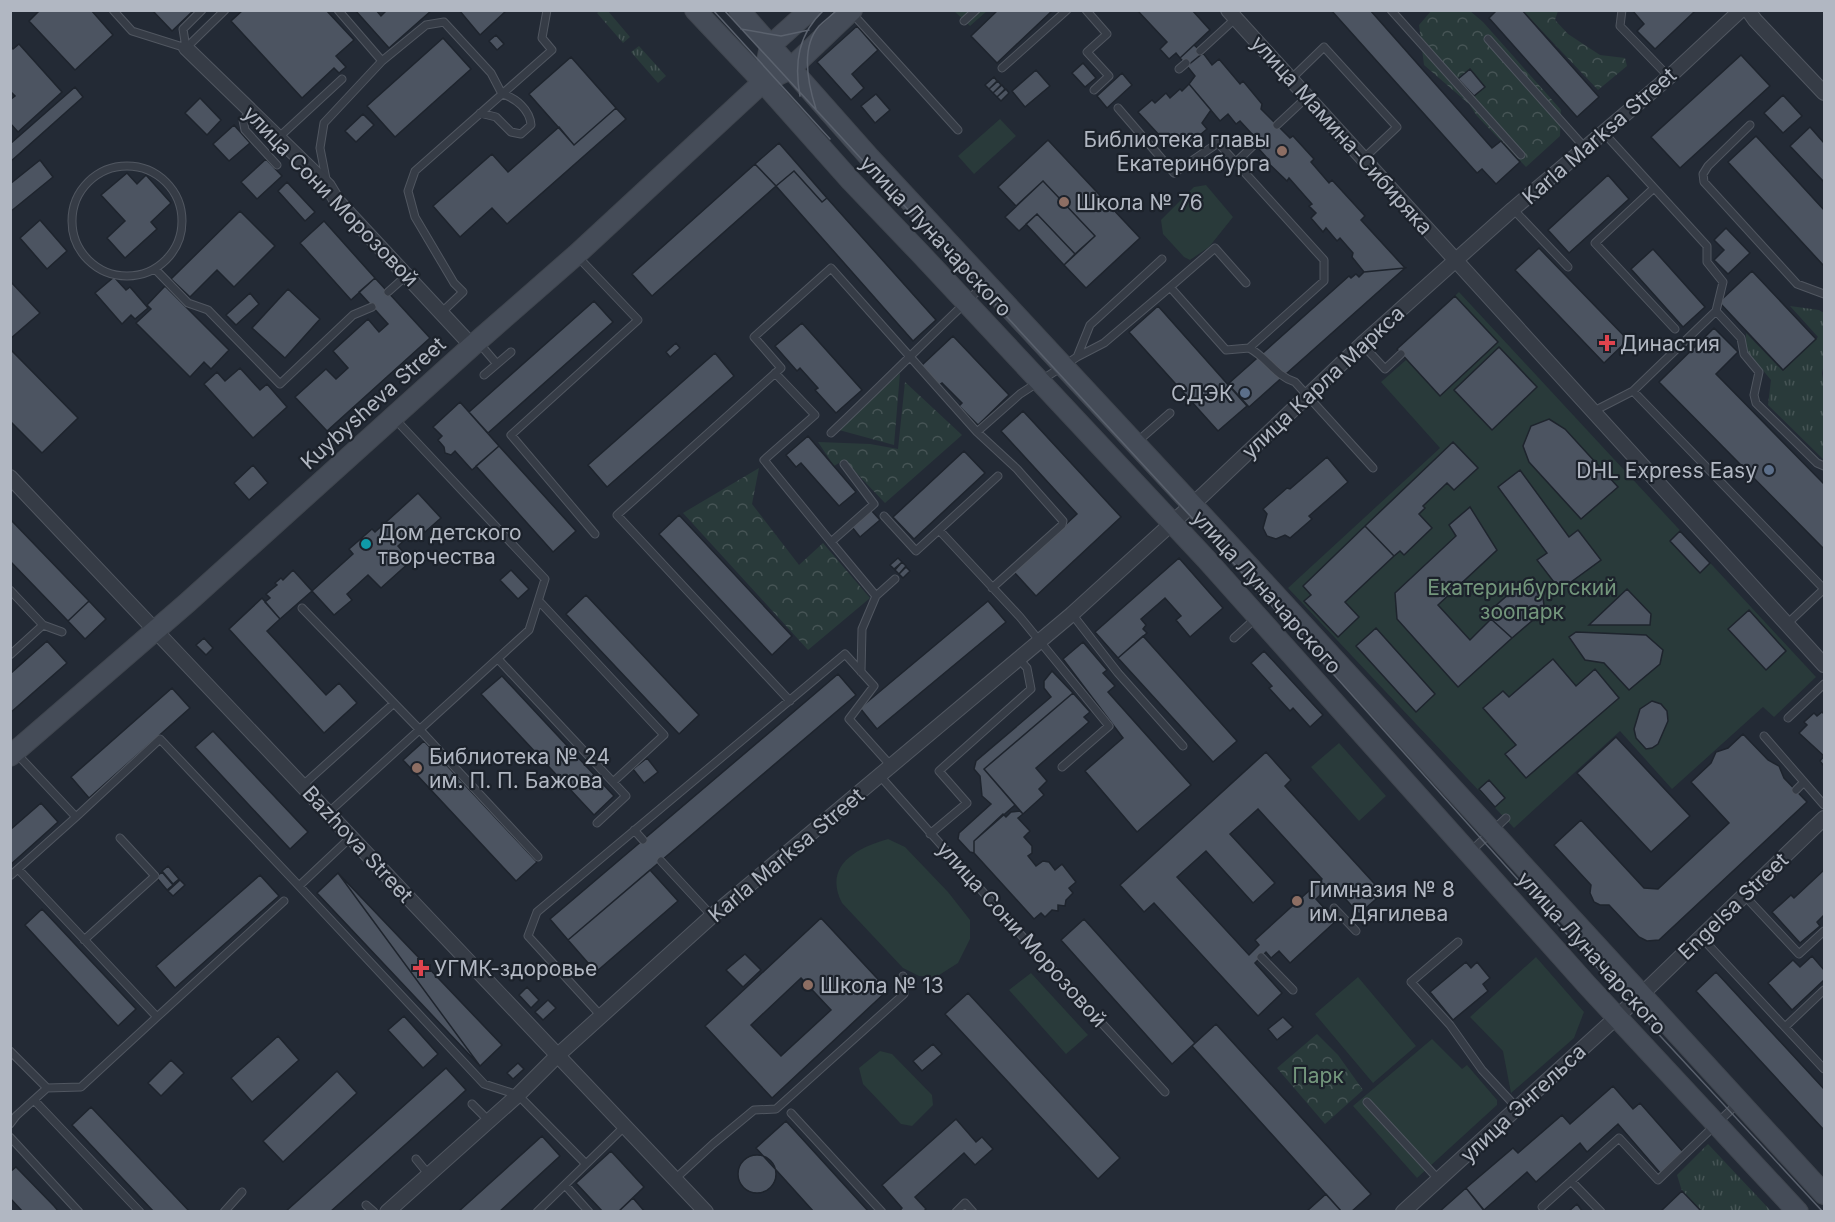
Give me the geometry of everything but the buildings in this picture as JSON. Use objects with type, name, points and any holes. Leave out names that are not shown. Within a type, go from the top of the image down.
[{"type":"main road","name":"улица Луначарского","points":[[695,10],[851,181],[1172,523],[1616,1016],[1798,1212]]},
{"type":"main road","name":"улица Луначарского","points":[[739,10],[870,158],[987,282],[1070,361],[1135,443],[1191,505],[1499,824],[1642,994],[1824,1194]]},
{"type":"main road","points":[[763,82],[770,46],[810,10]]},
{"type":"main road","name":"Kuybysheva Street","points":[[13,754],[156,630],[576,255],[763,82],[790,69],[851,11]]},
{"type":"street","name":"Karla Marksa Street","points":[[1456,260],[1669,77],[1741,10]]},
{"type":"street","points":[[1748,10],[1824,93]]},
{"type":"street","name":"улица Мамина-Сибиряка","points":[[1232,14],[1824,665]]},
{"type":"street","name":"улица Сони Морозовой","points":[[186,48],[327,186],[337,201],[475,344]]},
{"type":"street","name":"улица Карла Маркса","points":[[1191,505],[1362,344],[1456,260]]},
{"type":"street","name":"Bazhova Street","points":[[10,477],[706,1212]]},
{"type":"street","name":"Karla Marksa Street","points":[[387,1212],[712,916],[1040,642],[1191,505]]},
{"type":"street","name":"Engelsa Street","points":[[1642,994],[1824,818]]},
{"type":"street","name":"улица Энгельса","points":[[1402,1212],[1642,994]]},
{"type":"lane","points":[[186,48],[183,29],[202,10]]},
{"type":"lane","points":[[186,48],[225,10]]},
{"type":"lane","points":[[338,10],[382,61]]},
{"type":"lane","points":[[442,312],[463,291],[454,283],[415,217],[408,191],[415,171],[552,50],[542,38],[547,10]]},
{"type":"lane","points":[[964,21],[976,10]]},
{"type":"lane","points":[[1002,68],[1067,10]]},
{"type":"lane","points":[[1086,10],[1107,34],[1087,52],[1109,76],[1094,90]]},
{"type":"lane","points":[[1391,10],[1521,155]]},
{"type":"lane","points":[[1622,10],[1620,26],[1669,77]]},
{"type":"lane","points":[[114,11],[132,31],[186,48]]},
{"type":"lane","points":[[851,11],[958,130]]},
{"type":"lane","points":[[1200,51],[1232,14]]},
{"type":"lane","points":[[327,186],[320,148],[324,123],[382,61],[426,25],[444,22],[491,74],[502,94],[513,97],[531,116],[531,125],[521,134],[511,132],[496,117],[480,113]]},
{"type":"lane","points":[[1488,39],[1586,149]]},
{"type":"lane","points":[[1291,79],[1324,47],[1397,127],[1363,159]]},
{"type":"lane","points":[[1179,69],[1186,63]]},
{"type":"lane","points":[[278,138],[342,79]]},
{"type":"lane","points":[[1276,125],[1307,97]]},
{"type":"lane","points":[[1118,108],[1174,173],[1218,143],[1324,260],[1324,281],[1249,348]]},
{"type":"lane","points":[[251,111],[243,120],[245,130],[277,165]]},
{"type":"lane","points":[[1750,126],[1708,166],[1703,174],[1704,182],[1797,284],[1824,294]]},
{"type":"lane","points":[[1594,411],[1634,391],[1716,311],[1723,282],[1707,262],[1708,248],[1604,133]]},
{"type":"lane","points":[[1235,163],[1258,141]]},
{"type":"lane","points":[[138,166],[156,174],[171,187],[180,204],[182,220],[179,239],[175,249],[155,269],[131,276],[112,274],[99,269],[84,256],[74,237],[71,217],[81,189],[95,176],[111,168],[138,166]]},
{"type":"lane","points":[[1654,188],[1595,243],[1675,330]]},
{"type":"lane","points":[[1514,209],[1568,267]]},
{"type":"lane","points":[[977,432],[1039,380],[1104,343],[1215,248],[1246,283]]},
{"type":"lane","points":[[576,255],[638,320],[511,435],[595,534]]},
{"type":"lane","points":[[1070,361],[1090,325],[1162,259]]},
{"type":"lane","points":[[790,701],[617,515],[782,368],[754,337],[831,268],[977,432],[1017,469],[1063,522],[992,588]]},
{"type":"lane","points":[[155,269],[188,303],[208,310],[279,384],[353,315],[372,307]]},
{"type":"lane","points":[[388,292],[407,275]]},
{"type":"lane","points":[[831,433],[987,282]]},
{"type":"lane","points":[[1170,287],[1226,350],[1249,348],[1261,354],[1282,378],[1294,382],[1372,468]]},
{"type":"lane","points":[[1716,311],[1742,340],[1744,354],[1759,372],[1754,399],[1817,463],[1824,466]]},
{"type":"lane","points":[[475,344],[497,364]]},
{"type":"lane","points":[[1362,344],[1385,369],[1401,354]]},
{"type":"lane","points":[[484,375],[511,352]]},
{"type":"lane","points":[[775,373],[814,415],[764,460],[876,596]]},
{"type":"lane","points":[[1634,391],[1824,589],[1788,624]]},
{"type":"lane","points":[[1135,443],[1170,413]]},
{"type":"lane","points":[[328,813],[530,630],[545,579],[394,417]]},
{"type":"lane","points":[[831,542],[874,504],[844,464]]},
{"type":"lane","points":[[884,516],[916,551],[998,476]]},
{"type":"lane","points":[[939,530],[1020,617],[1109,726],[1062,767]]},
{"type":"lane","points":[[861,672],[862,629],[876,596],[895,579]]},
{"type":"lane","points":[[10,590],[44,625],[62,632]]},
{"type":"lane","points":[[539,601],[664,735],[613,782]]},
{"type":"lane","points":[[302,608],[538,857]]},
{"type":"lane","points":[[1072,614],[1118,673],[1183,746]]},
{"type":"lane","points":[[1234,639],[1257,617]]},
{"type":"lane","points":[[10,655],[44,625]]},
{"type":"lane","points":[[602,1017],[528,936],[537,912],[845,654],[874,686],[849,719],[892,767]]},
{"type":"lane","points":[[498,659],[627,796],[597,823]]},
{"type":"lane","points":[[930,834],[967,803],[939,771],[1031,689],[1027,668],[1019,659]]},
{"type":"lane","points":[[1788,718],[1824,684]]},
{"type":"lane","points":[[303,785],[393,704]]},
{"type":"lane","points":[[1764,736],[1824,805]]},
{"type":"lane","points":[[10,876],[160,738],[484,1084],[518,1095],[585,1163]]},
{"type":"lane","points":[[13,754],[76,817]]},
{"type":"lane","name":"улица Сони Морозовой","points":[[880,776],[1165,1092]]},
{"type":"lane","points":[[1796,790],[1804,782]]},
{"type":"lane","points":[[1469,853],[1499,824]]},
{"type":"lane","points":[[634,830],[643,840]]},
{"type":"lane","points":[[299,886],[351,837]]},
{"type":"lane","points":[[84,940],[155,876],[120,838]]},
{"type":"lane","points":[[661,861],[712,916]]},
{"type":"lane","points":[[18,869],[157,1017]]},
{"type":"lane","points":[[1744,895],[1799,954],[1824,931]]},
{"type":"lane","points":[[10,1124],[47,1088],[81,1088],[284,901]]},
{"type":"lane","points":[[1334,908],[1356,931]]},
{"type":"lane","points":[[1701,937],[1824,1069]]},
{"type":"lane","points":[[1458,942],[1411,982],[1450,1025],[1482,1070],[1518,1108]]},
{"type":"lane","points":[[1261,957],[1293,990]]},
{"type":"lane","points":[[675,1179],[754,1110],[776,1109],[904,994],[903,976]]},
{"type":"lane","points":[[1785,1027],[1824,990]]},
{"type":"lane","points":[[10,1051],[47,1088]]},
{"type":"lane","points":[[34,1100],[140,1212]]},
{"type":"lane","points":[[1542,1207],[1619,1138],[1658,1180],[1740,1101]]},
{"type":"lane","points":[[1367,1102],[1439,1180]]},
{"type":"lane","points":[[472,1104],[489,1120]]},
{"type":"lane","points":[[791,1113],[882,1212]]},
{"type":"lane","points":[[537,1212],[625,1126]]},
{"type":"lane","points":[[10,1137],[79,1212]]},
{"type":"lane","points":[[416,1159],[429,1175]]},
{"type":"lane","points":[[1571,1181],[1601,1212]]},
{"type":"lane","points":[[565,1185],[589,1212]]},
{"type":"lane","points":[[224,1212],[242,1192]]},
{"type":"lane","points":[[956,1212],[965,1203],[973,1212]]},
{"type":"lane","points":[[366,1205],[374,1212]]},
{"type":"green space","points":[[608,11],[630,37],[623,43],[597,13]]},
{"type":"green space","points":[[954,11],[987,11],[970,26]]},
{"type":"green space","points":[[1431,11],[1470,11],[1483,22],[1561,110],[1560,136],[1526,167],[1477,116],[1469,104],[1424,65],[1419,25]]},
{"type":"green space","points":[[1523,11],[1558,11],[1555,20],[1568,34],[1600,55],[1625,58],[1627,66],[1598,90]]},
{"type":"green space","points":[[639,46],[666,76],[658,83],[631,52]]},
{"type":"green space","points":[[1000,119],[1016,136],[974,174],[958,156]]},
{"type":"green space","points":[[1206,185],[1233,217],[1209,247],[1190,260],[1184,257],[1163,234],[1161,220],[1194,187]]},
{"type":"green space","name":"Екатеринбургский зоопарк","points":[[1459,292],[1816,677],[1774,717],[1763,707],[1672,789],[1620,731],[1514,828],[1288,588],[1440,448],[1381,382],[1406,360],[1397,349]]},
{"type":"green space","points":[[1790,306],[1819,310],[1824,313],[1822,373],[1824,460],[1768,405],[1771,380],[1746,350],[1746,333],[1783,371],[1818,337]]},
{"type":"green space","points":[[900,373],[894,445],[839,430]]},
{"type":"green space","points":[[905,382],[962,435],[885,503],[844,460],[834,466],[818,442],[870,444],[898,449]]},
{"type":"green space","points":[[759,468],[752,504],[799,565],[823,543],[870,598],[808,650],[683,513]]},
{"type":"green space","points":[[1339,743],[1386,796],[1359,821],[1311,767]]},
{"type":"green space","points":[[888,839],[905,847],[948,892],[970,920],[970,939],[958,963],[936,977],[919,976],[903,968],[842,903],[837,890],[840,869],[846,860],[854,853]]},
{"type":"green space","points":[[1536,957],[1584,1012],[1574,1038],[1511,1093],[1503,1051],[1470,1017]]},
{"type":"green space","points":[[1031,973],[1088,1035],[1066,1054],[1009,990]]},
{"type":"green space","points":[[1358,977],[1416,1046],[1373,1083],[1315,1014]]},
{"type":"green space","name":"Парк","points":[[1317,1034],[1338,1055],[1363,1090],[1325,1124],[1277,1068]]},
{"type":"green space","points":[[1432,1039],[1462,1069],[1467,1065],[1497,1100],[1497,1105],[1417,1178],[1353,1106]]},
{"type":"green space","points":[[880,1051],[892,1054],[932,1095],[933,1105],[912,1126],[901,1124],[863,1084],[859,1068]]},
{"type":"green space","points":[[1708,1144],[1771,1211],[1702,1211],[1682,1191],[1677,1175]]},
{"type":"tram line","points":[[713,10],[830,139]]},
{"type":"tram line","points":[[724,10],[1219,547],[1601,972],[1823,1212]]},
{"type":"tram line","points":[[800,96],[798,61],[803,39],[815,19],[824,10]]},
{"type":"tram line","points":[[816,109],[808,78],[809,45],[819,26],[837,10]]},
{"type":"tram line","points":[[741,29],[781,36],[809,30]]},
{"type":"place","name":"Библиотека главы Екатеринбурга","points":[[1282,151]]},
{"type":"place","name":"Школа № 76","points":[[1064,202]]},
{"type":"place","name":"Династия","points":[[1607,343]]},
{"type":"place","name":"СДЭК","points":[[1245,393]]},
{"type":"place","name":"DHL Express Easy","points":[[1769,470]]},
{"type":"place","name":"Дом детского творчества","points":[[366,544]]},
{"type":"place","name":"Библиотека № 24 им. П. П. Бажова","points":[[417,768]]},
{"type":"place","name":"Гимназия № 8 им. Дягилева","points":[[1297,901]]},
{"type":"place","name":"УГМК-здоровье","points":[[421,968]]},
{"type":"place","name":"Школа № 13","points":[[808,985]]}]
